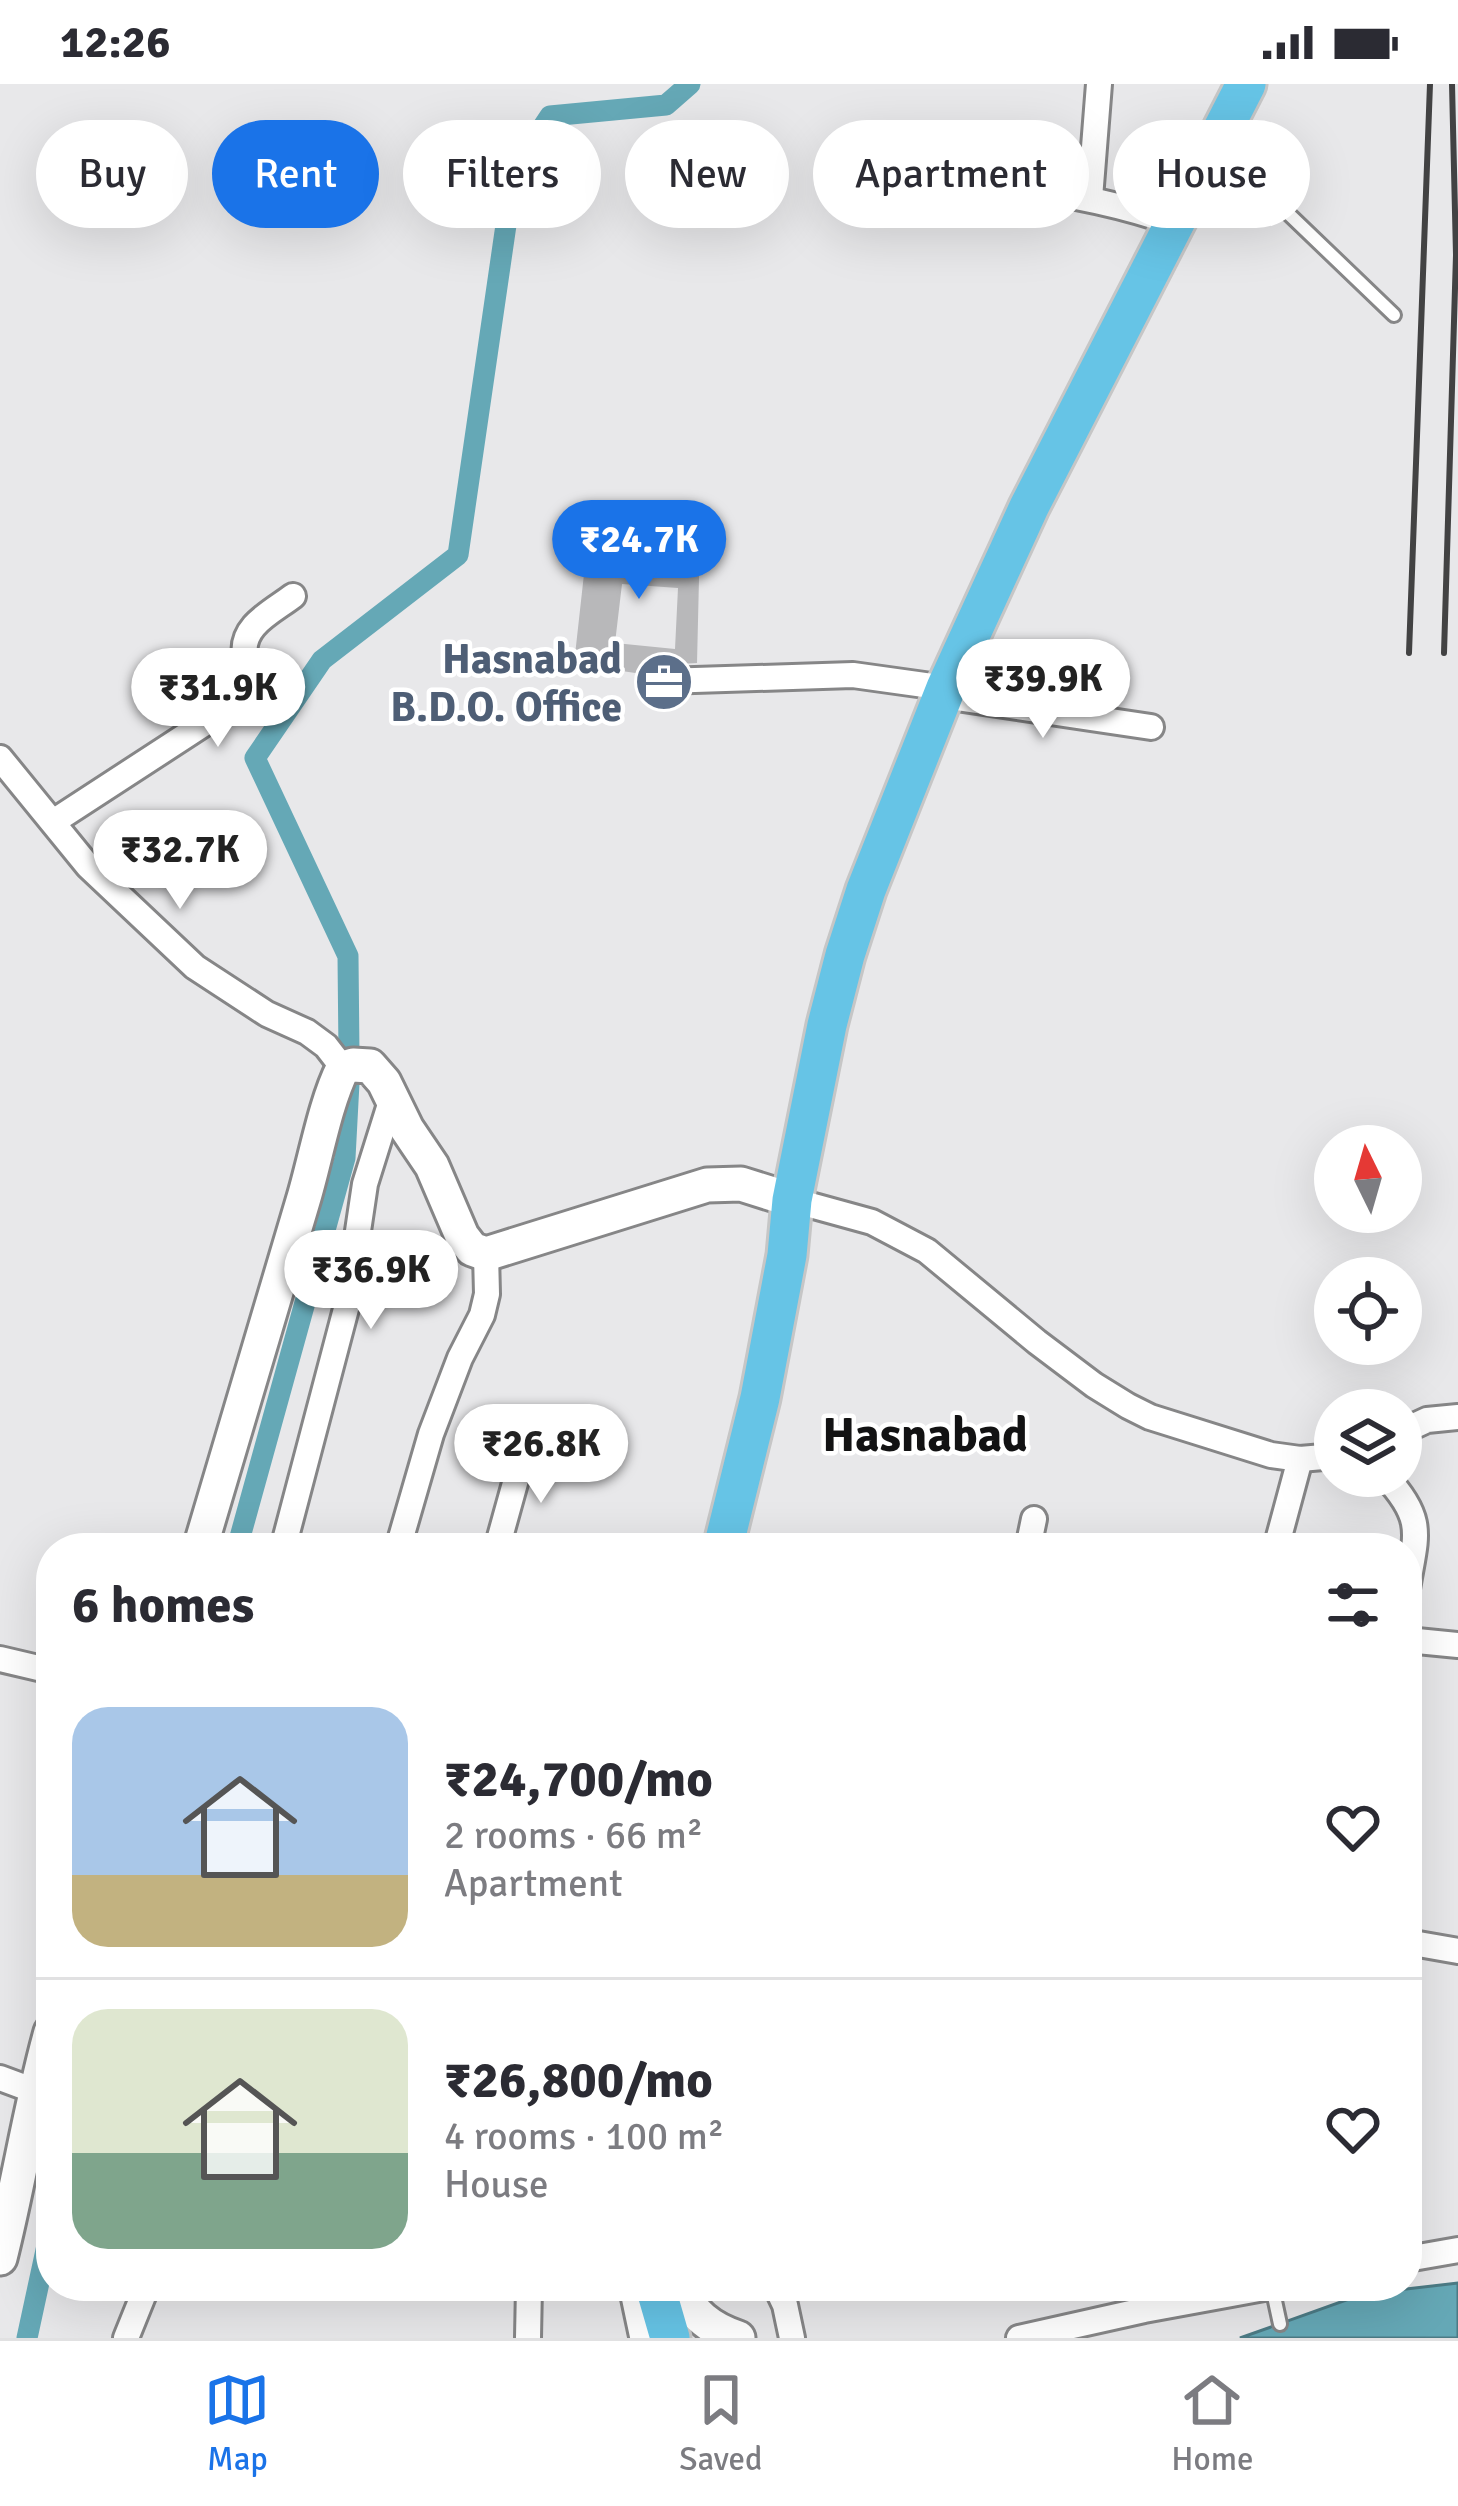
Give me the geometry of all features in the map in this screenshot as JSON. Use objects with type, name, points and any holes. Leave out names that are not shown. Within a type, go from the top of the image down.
[{"type":"main road","points":[[1227,120],[1246,84]]},
{"type":"main road","points":[[727,1533],[774,1326],[792,1200],[827,1025],[866,890],[944,692],[1029,508],[1171,228]]},
{"type":"main road","points":[[659,2301],[670,2338]]},
{"type":"street","points":[[1099,84],[1090,198],[1113,205]]},
{"type":"street","points":[[53,822],[245,697],[250,680],[243,651],[246,635],[293,596]]},
{"type":"street","points":[[664,681],[853,675],[1151,727]]},
{"type":"street","points":[[0,758],[88,866],[196,968],[267,1015],[308,1032],[344,1068]]},
{"type":"street","points":[[205,1533],[337,1081],[344,1068],[353,1065],[370,1066],[385,1082],[407,1129],[432,1166],[461,1236],[472,1249],[486,1254],[707,1185],[741,1184],[897,1233],[1094,1385],[1150,1417],[1271,1454],[1314,1458]]},
{"type":"street","points":[[287,1533],[347,1305],[365,1184],[392,1098]]},
{"type":"street","points":[[402,1533],[431,1434],[482,1315],[487,1294],[486,1254]]},
{"type":"street","points":[[1422,1422],[1458,1417]]},
{"type":"street","points":[[501,1533],[525,1447]]},
{"type":"street","points":[[1280,1533],[1300,1459]]},
{"type":"street","points":[[713,1533],[725,1503],[742,1479]]},
{"type":"street","points":[[740,1533],[742,1479]]},
{"type":"street","points":[[1402,1497],[1411,1508],[1415,1533]]},
{"type":"street","points":[[1031,1533],[1034,1519]]},
{"type":"street","points":[[1422,1641],[1458,1645]]},
{"type":"street","points":[[0,1659],[36,1667]]},
{"type":"street","points":[[1422,1945],[1458,1951]]},
{"type":"street","points":[[0,2078],[35,2090]]},
{"type":"street","points":[[0,2258],[36,2086]]},
{"type":"street","points":[[1422,2256],[1458,2250]]},
{"type":"street","points":[[126,2338],[141,2301]]},
{"type":"street","points":[[528,2338],[529,2301]]},
{"type":"street","points":[[639,2301],[647,2338]]},
{"type":"street","points":[[688,2301],[716,2330],[738,2338]]},
{"type":"street","points":[[783,2301],[792,2338]]},
{"type":"street","points":[[1019,2338],[1192,2301]]},
{"type":"lane","points":[[1303,228],[1394,315]]},
{"type":"lane","points":[[1276,2301],[1280,2324]]},
{"type":"water","points":[[1458,2283],[1458,2338],[1240,2338],[1343,2301],[1422,2301],[1422,2287]]},
{"type":"building","points":[[589,529],[700,537],[697,663],[662,665],[649,675],[574,664]],"holes":[[[622,584],[678,588],[675,649],[615,643]]]},
{"type":"waterway","points":[[349,1054],[348,956],[255,758],[322,660],[458,555],[514,170],[550,116],[666,105],[690,84]]},
{"type":"waterway","points":[[241,1533],[345,1158],[349,1083]]},
{"type":"waterway","points":[[27,2338],[36,2296]]},
{"type":"railway","points":[[1409,653],[1430,84]]},
{"type":"railway","points":[[1444,653],[1456,255],[1452,84]]},
{"type":"place","name":"Hasnabad B.D.O. Office","points":[[664,682]]},
{"type":"district","name":"Hasnabad","points":[[925,1434]]}]
